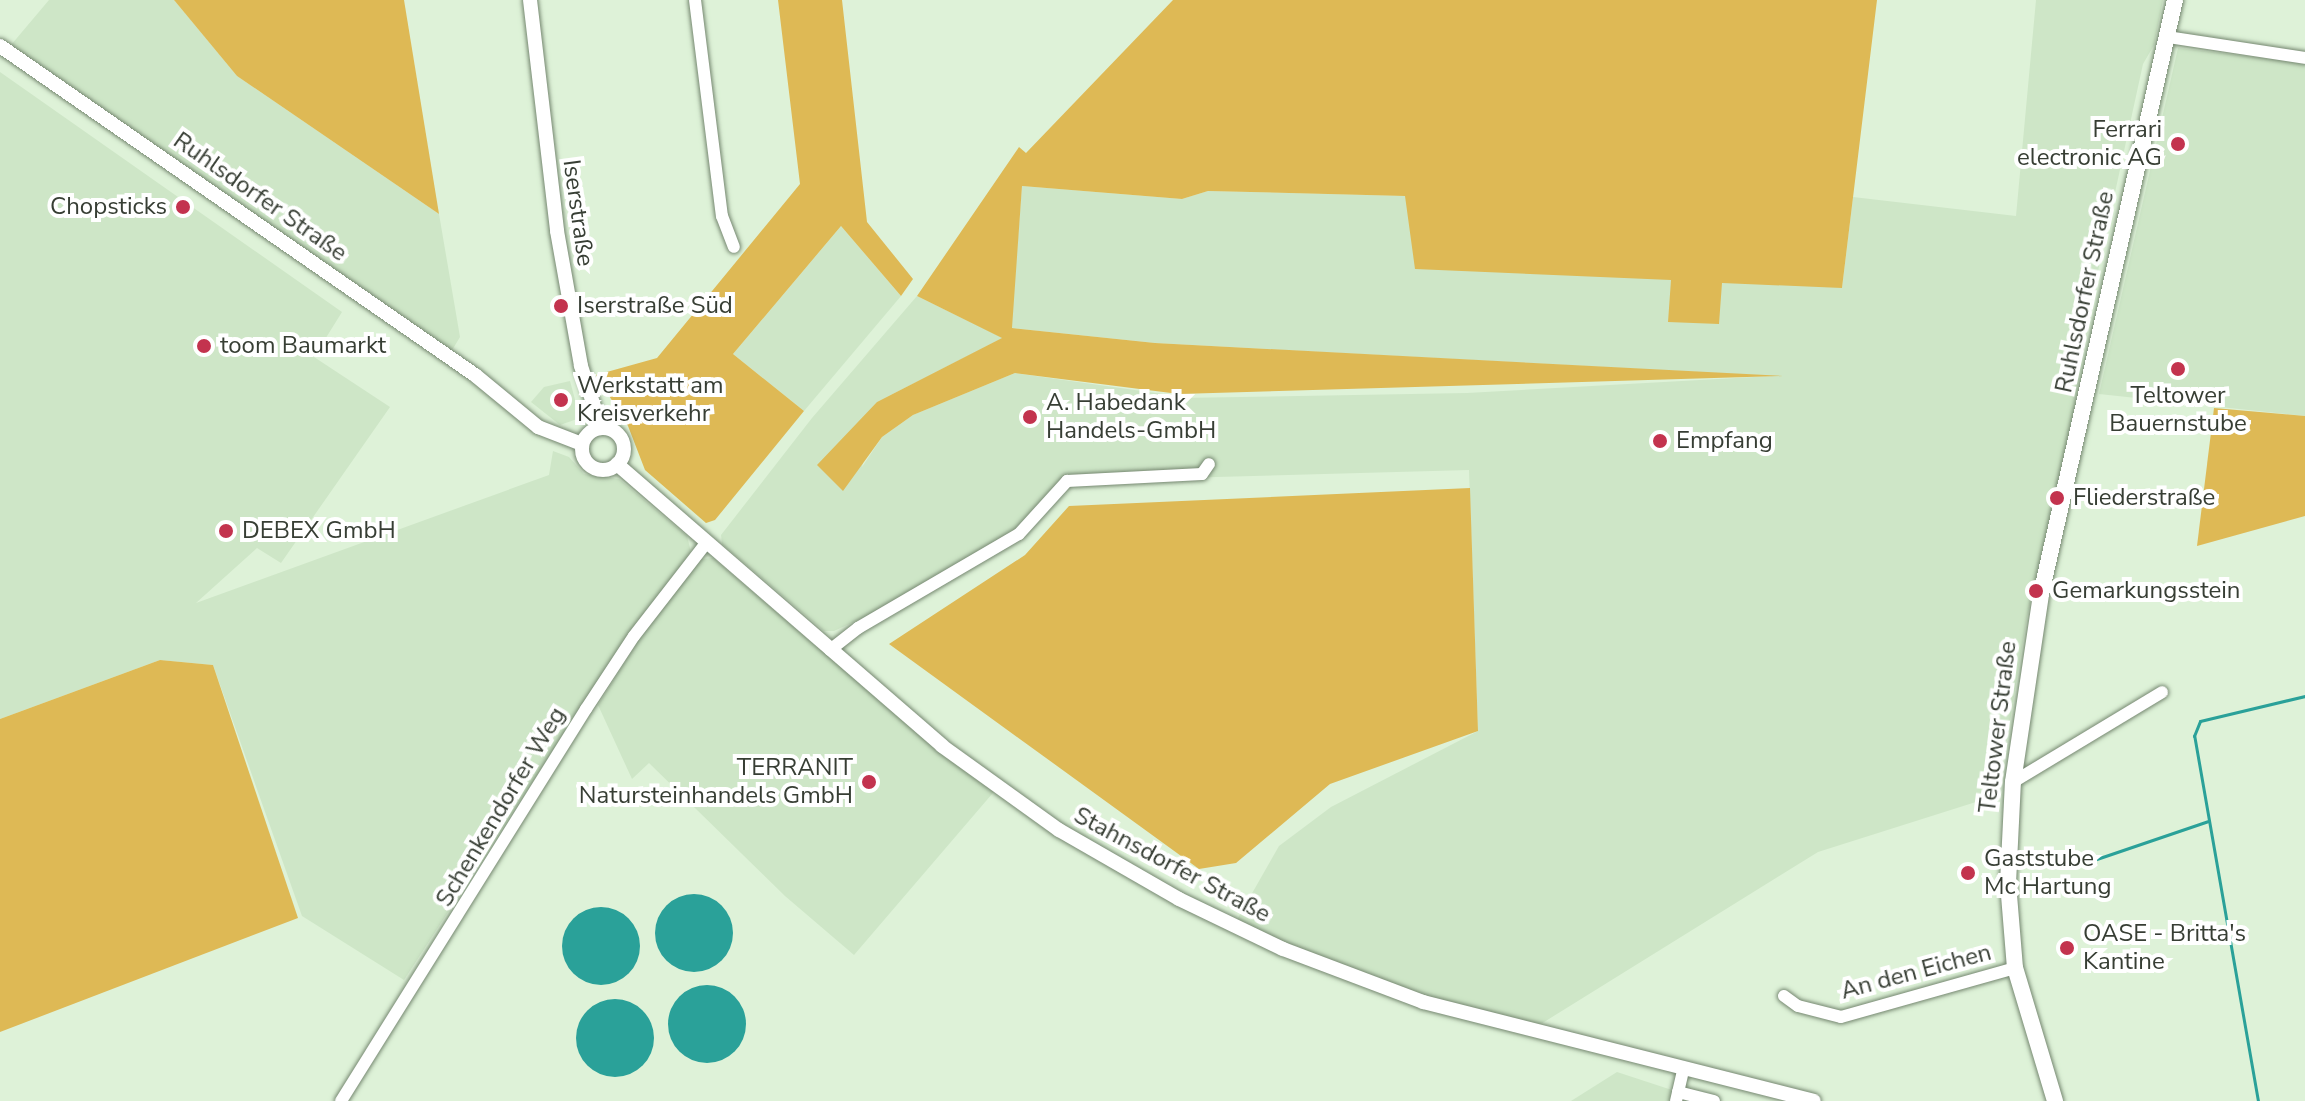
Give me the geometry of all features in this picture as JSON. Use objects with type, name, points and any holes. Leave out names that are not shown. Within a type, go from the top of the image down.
[{"type":"main road","name":"Ruhlsdorfer Straße","points":[[2041,594],[2175,0]]},
{"type":"main road","name":"Teltower Straße","points":[[2041,594],[2013,782],[2008,883],[2015,968],[2055,1101]]},
{"type":"street","name":"Iserstraße","points":[[530,0],[562,261],[581,366],[601,428]]},
{"type":"street","points":[[695,0],[722,216],[734,247]]},
{"type":"street","points":[[2168,37],[2305,58]]},
{"type":"street","name":"Ruhlsdorfer Straße","points":[[0,46],[492,389],[538,427],[582,444]]},
{"type":"street","points":[[601,428],[622,440],[617,464],[595,468],[585,461],[582,444],[589,433],[601,428]]},
{"type":"street","name":"Stahnsdorfer Straße","points":[[617,464],[830,650],[998,787],[1179,899],[1283,949],[1412,999],[1683,1071],[1814,1101]]},
{"type":"street","points":[[830,650],[858,628],[1019,534],[1067,481],[1202,474],[1209,464]]},
{"type":"street","name":"Schenkendorfer Weg","points":[[341,1101],[586,709],[634,636],[707,542]]},
{"type":"street","points":[[2013,782],[2162,692]]},
{"type":"street","name":"An den Eichen","points":[[1784,996],[1798,1006],[1841,1017],[2015,968]]},
{"type":"street","points":[[1683,1071],[1677,1097],[1714,1101]]},
{"type":"shaded area","points":[[49,0],[174,0],[237,76],[439,214],[460,337],[451,352],[11,45]]},
{"type":"shaded area","points":[[174,0],[404,0],[439,214],[237,76]]},
{"type":"shaded area","points":[[778,0],[842,0],[867,222],[913,279],[901,296],[841,226],[733,354],[804,411],[715,520],[706,523],[645,470],[628,426],[596,375],[657,358],[800,184]]},
{"type":"shaded area","points":[[1173,0],[1877,0],[1842,288],[1722,283],[1719,324],[1668,322],[1671,280],[1415,269],[1405,196],[1208,191],[1182,199],[1022,186],[1012,328],[1155,343],[1783,376],[1179,394],[1015,373],[913,415],[882,437],[843,491],[817,465],[877,402],[1002,338],[917,296],[1019,147],[1026,153]]},
{"type":"shaded area","points":[[2036,0],[2163,0],[2154,45],[2143,64],[2099,266],[2072,420],[2027,617],[1998,795],[1818,852],[1536,1027],[1405,990],[1234,925],[1279,846],[1331,807],[1478,731],[1469,470],[1067,481],[1019,534],[925,589],[834,631],[824,631],[722,544],[721,535],[812,418],[917,296],[1003,338],[877,402],[862,467],[882,437],[913,415],[1015,373],[1177,396],[1181,404],[1179,398],[1467,393],[1772,376],[1155,343],[1011,328],[1022,186],[1182,199],[1208,191],[1406,196],[1842,288],[1853,197],[2016,216]]},
{"type":"shaded area","points":[[2178,48],[2305,63],[2305,416],[2099,394]]},
{"type":"shaded area","points":[[0,72],[342,312],[314,357],[390,407],[281,563],[257,548],[196,603],[549,475],[553,451],[569,457],[584,474],[619,479],[687,536],[691,552],[629,633],[404,980],[302,916],[213,665],[160,660],[0,719]]},
{"type":"shaded area","points":[[841,226],[901,296],[804,411],[733,354]]},
{"type":"shaded area","points":[[570,381],[580,418],[560,425],[531,402],[544,387]]},
{"type":"shaded area","points":[[2214,408],[2305,416],[2305,516],[2197,546]]},
{"type":"shaded area","points":[[1470,488],[1478,731],[1330,784],[1236,863],[1199,869],[889,644],[1025,555],[1069,506]]},
{"type":"shaded area","points":[[713,558],[817,647],[998,787],[854,955],[785,896],[649,763],[632,779],[598,705],[640,638],[701,559]]},
{"type":"shaded area","points":[[160,660],[213,665],[298,918],[0,1032],[0,719]]},
{"type":"shaded area","points":[[1617,1072],[1678,1092],[1676,1101],[1571,1101]]},
{"type":"water","points":[[694,894],[709,897],[721,906],[730,918],[733,933],[730,948],[721,960],[709,969],[694,972],[679,969],[667,960],[658,948],[655,933],[658,918],[667,906],[679,897]]},
{"type":"water","points":[[601,907],[616,910],[628,919],[637,931],[640,946],[637,961],[628,973],[616,982],[601,985],[586,982],[574,973],[565,961],[562,946],[565,931],[574,919],[586,910]]},
{"type":"water","points":[[707,985],[722,988],[734,997],[743,1009],[746,1024],[743,1039],[734,1051],[722,1060],[707,1063],[692,1060],[680,1051],[671,1039],[668,1024],[671,1009],[680,997],[692,988]]},
{"type":"water","points":[[615,999],[630,1002],[642,1011],[651,1023],[654,1038],[651,1053],[642,1065],[630,1074],[615,1077],[600,1074],[588,1065],[579,1053],[576,1038],[579,1023],[588,1011],[600,1002]]},
{"type":"waterway","points":[[2258,1101],[2194,736],[2200,721],[2305,696]]},
{"type":"waterway","points":[[2076,866],[2208,821]]},
{"type":"place","name":"Ferrari electronic AG","points":[[2178,144]]},
{"type":"place","name":"Chopsticks","points":[[183,207]]},
{"type":"place","name":"Iserstraße Süd","points":[[561,306]]},
{"type":"place","name":"toom Baumarkt","points":[[204,346]]},
{"type":"place","name":"Teltower Bauernstube","points":[[2178,369]]},
{"type":"place","name":"Werkstatt am Kreisverkehr","points":[[561,400]]},
{"type":"place","name":"A. Habedank Handels-GmbH","points":[[1030,417]]},
{"type":"place","name":"Empfang","points":[[1660,441]]},
{"type":"place","name":"Fliederstraße","points":[[2057,498]]},
{"type":"place","name":"DEBEX GmbH","points":[[226,531]]},
{"type":"place","name":"Gemarkungsstein","points":[[2036,591]]},
{"type":"place","name":"TERRANIT Natursteinhandels GmbH","points":[[869,782]]},
{"type":"place","name":"Gaststube Mc Hartung","points":[[1968,873]]},
{"type":"place","name":"OASE - Britta's Kantine","points":[[2067,948]]}]
